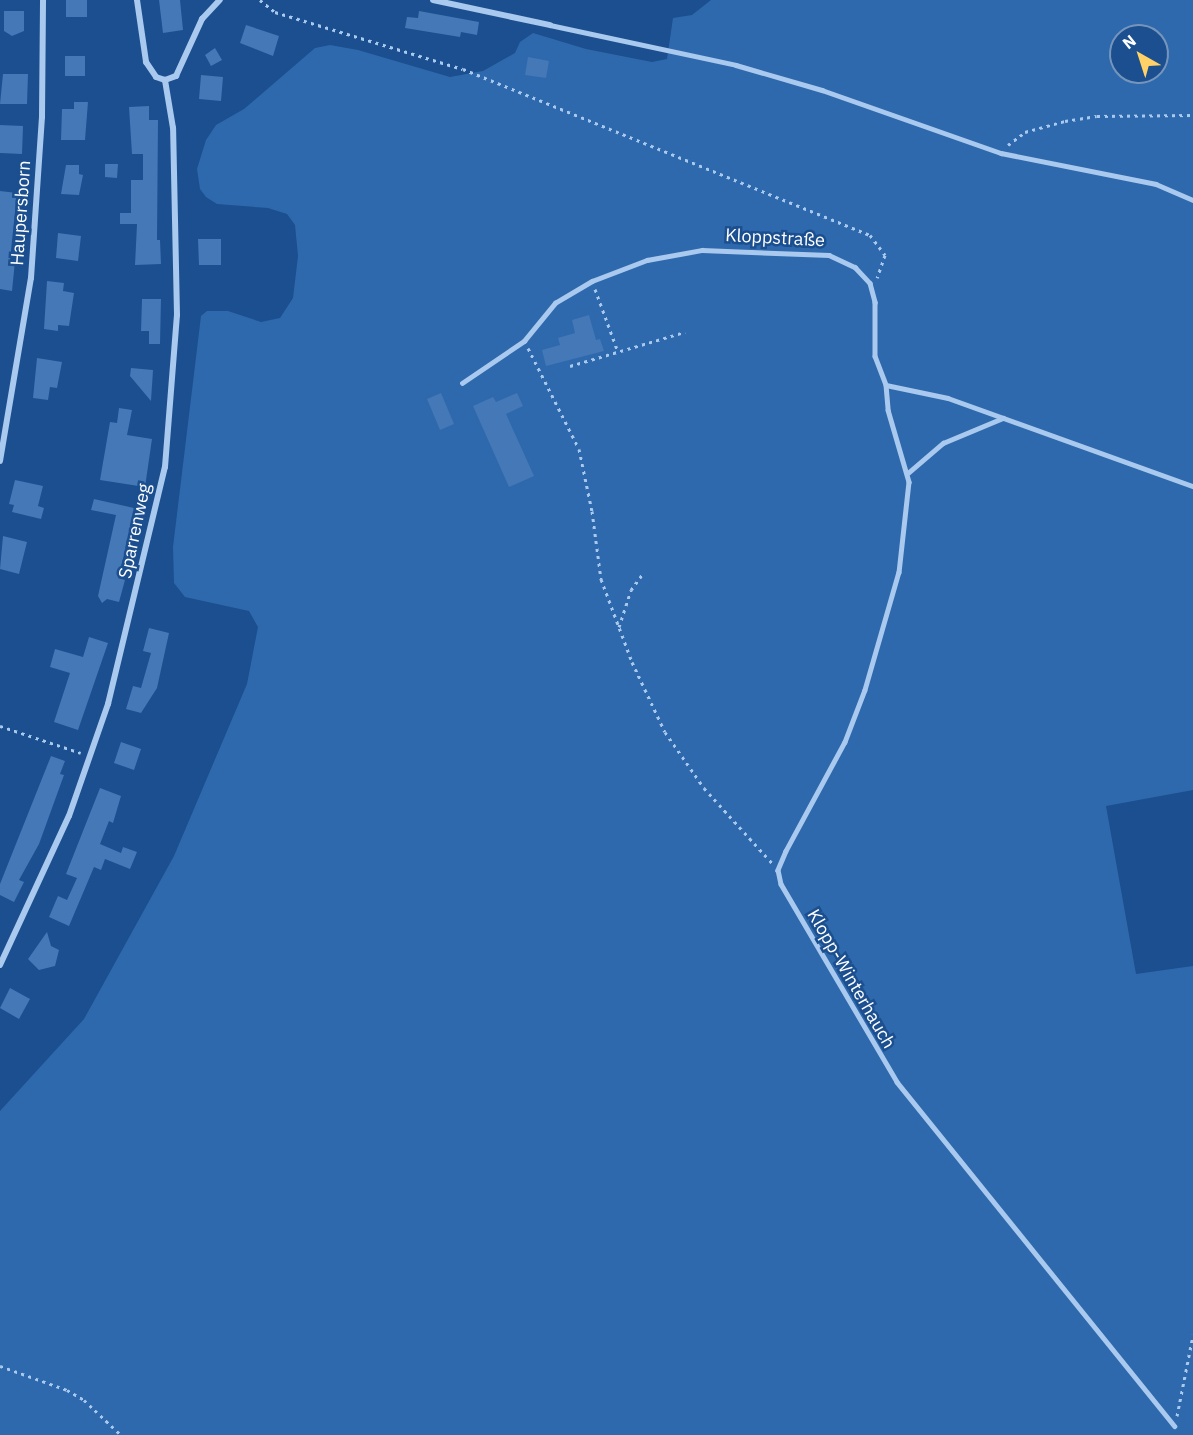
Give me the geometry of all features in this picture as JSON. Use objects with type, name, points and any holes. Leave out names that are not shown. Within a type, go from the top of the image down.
[{"type":"street","name":"Haupersborn","points":[[0,461],[18,368],[37,220],[43,0]]},
{"type":"street","points":[[137,0],[146,62],[156,77],[165,80],[176,76],[202,19],[220,0]]},
{"type":"street","points":[[433,0],[550,25]]},
{"type":"street","name":"Sparrenweg","points":[[0,965],[69,816],[108,704],[151,536],[171,419],[177,315],[173,128],[165,80]]},
{"type":"lane","points":[[550,25],[736,65],[822,90],[1000,153],[1156,184],[1193,200]]},
{"type":"lane","name":"Kloppstraße","points":[[462,383],[524,341],[555,303],[592,281],[647,260],[702,250],[829,255],[855,267],[870,283]]},
{"type":"lane","points":[[778,870],[845,742],[865,690],[900,572],[909,494],[908,473],[888,410],[886,385],[875,356],[875,302],[870,283]]},
{"type":"lane","points":[[886,385],[948,398],[1193,486]]},
{"type":"lane","points":[[908,473],[943,442],[1003,418]]},
{"type":"lane","name":"Klopp-Winterhauch","points":[[778,870],[781,884],[801,921],[897,1082],[1175,1426]]},
{"type":"path","points":[[260,0],[275,12],[463,69],[870,235],[885,255],[881,274],[870,283]]},
{"type":"path","points":[[1000,153],[1012,140],[1041,125],[1097,116],[1193,115]]},
{"type":"path","points":[[592,281],[618,352]]},
{"type":"path","points":[[570,366],[685,332]]},
{"type":"path","points":[[524,341],[579,449],[592,511],[601,579],[619,628],[665,732],[704,788],[778,870]]},
{"type":"path","points":[[619,628],[631,590],[644,572]]},
{"type":"path","points":[[0,726],[90,756]]},
{"type":"path","points":[[1175,1426],[1193,1335]]},
{"type":"path","points":[[0,1366],[75,1395],[121,1435]]},
{"type":"shaded area","points":[[711,0],[1193,0],[1193,790],[1106,806],[1136,974],[1193,966],[1193,1435],[0,1435],[0,1111],[84,1019],[174,856],[247,684],[258,627],[249,611],[185,597],[174,583],[173,547],[201,316],[207,311],[228,311],[261,322],[280,318],[293,298],[298,256],[295,225],[287,214],[268,208],[217,204],[206,197],[200,189],[197,169],[206,140],[216,125],[244,109],[315,48],[330,45],[358,50],[450,77],[483,71],[515,53],[520,42],[533,33],[586,49],[652,62],[667,59],[673,18],[692,15]]},
{"type":"building","points":[[66,0],[87,0],[87,17],[66,17]]},
{"type":"building","points":[[159,0],[180,0],[183,30],[163,33]]},
{"type":"building","points":[[4,11],[24,11],[24,31],[12,36],[4,31]]},
{"type":"building","points":[[419,11],[479,22],[477,35],[461,32],[460,37],[405,28],[407,17],[418,18]]},
{"type":"building","points":[[246,25],[279,36],[273,56],[240,43]]},
{"type":"building","points":[[215,48],[222,60],[211,66],[205,55]]},
{"type":"building","points":[[65,56],[85,56],[85,76],[65,76]]},
{"type":"building","points":[[528,57],[549,61],[546,78],[525,75]]},
{"type":"building","points":[[3,74],[28,74],[27,104],[0,104]]},
{"type":"building","points":[[201,75],[223,77],[221,101],[199,99]]},
{"type":"building","points":[[74,102],[88,102],[85,140],[61,140],[62,109],[74,109]]},
{"type":"building","points":[[149,106],[149,120],[158,120],[157,240],[160,240],[161,264],[135,265],[137,224],[120,224],[120,213],[131,213],[131,180],[143,180],[143,154],[132,154],[129,107]]},
{"type":"building","points":[[0,125],[23,126],[22,154],[0,153]]},
{"type":"building","points":[[105,164],[118,164],[117,178],[105,177]]},
{"type":"building","points":[[66,165],[79,165],[79,174],[83,175],[79,195],[61,194]]},
{"type":"building","points":[[0,191],[17,193],[10,260],[15,261],[12,291],[0,289]]},
{"type":"building","points":[[58,233],[81,236],[78,261],[56,258]]},
{"type":"building","points":[[198,239],[221,239],[221,265],[199,265]]},
{"type":"building","points":[[47,281],[64,283],[63,291],[74,293],[69,326],[58,325],[58,331],[44,329]]},
{"type":"building","points":[[142,299],[161,299],[160,344],[149,344],[149,331],[141,331]]},
{"type":"building","points":[[589,315],[596,340],[600,339],[604,351],[546,366],[542,350],[560,345],[558,338],[575,333],[572,320]]},
{"type":"building","points":[[37,358],[62,362],[57,388],[50,387],[48,400],[33,398]]},
{"type":"building","points":[[131,368],[153,370],[151,401],[130,376]]},
{"type":"building","points":[[441,393],[454,424],[440,430],[427,399]]},
{"type":"building","points":[[517,393],[523,406],[506,414],[534,476],[509,487],[473,406],[493,397],[496,402]]},
{"type":"building","points":[[119,408],[132,410],[127,435],[152,439],[145,487],[100,480],[110,422],[117,423]]},
{"type":"building","points":[[15,480],[43,486],[38,506],[44,508],[41,519],[12,512],[14,505],[9,504]]},
{"type":"building","points":[[94,499],[134,508],[133,542],[126,547],[118,578],[125,580],[119,602],[107,599],[102,603],[98,596],[116,515],[91,510]]},
{"type":"building","points":[[3,536],[27,542],[19,574],[0,569]]},
{"type":"building","points":[[149,628],[169,633],[157,688],[141,713],[126,709],[133,686],[141,688],[151,653],[143,651]]},
{"type":"building","points":[[89,637],[108,643],[78,730],[54,722],[70,673],[50,667],[55,649],[83,657]]},
{"type":"building","points":[[121,742],[141,749],[134,770],[114,763]]},
{"type":"building","points":[[51,756],[65,761],[60,774],[64,775],[39,844],[19,880],[24,882],[14,902],[0,895],[0,884]]},
{"type":"building","points":[[100,788],[121,796],[113,823],[109,821],[100,844],[121,853],[123,847],[137,852],[130,869],[105,859],[101,870],[94,867],[69,926],[49,917],[58,896],[67,900],[77,878],[66,874]]},
{"type":"building","points":[[47,932],[51,946],[59,950],[55,966],[39,970],[28,959]]},
{"type":"building","points":[[10,988],[30,999],[19,1019],[0,1008]]}]
